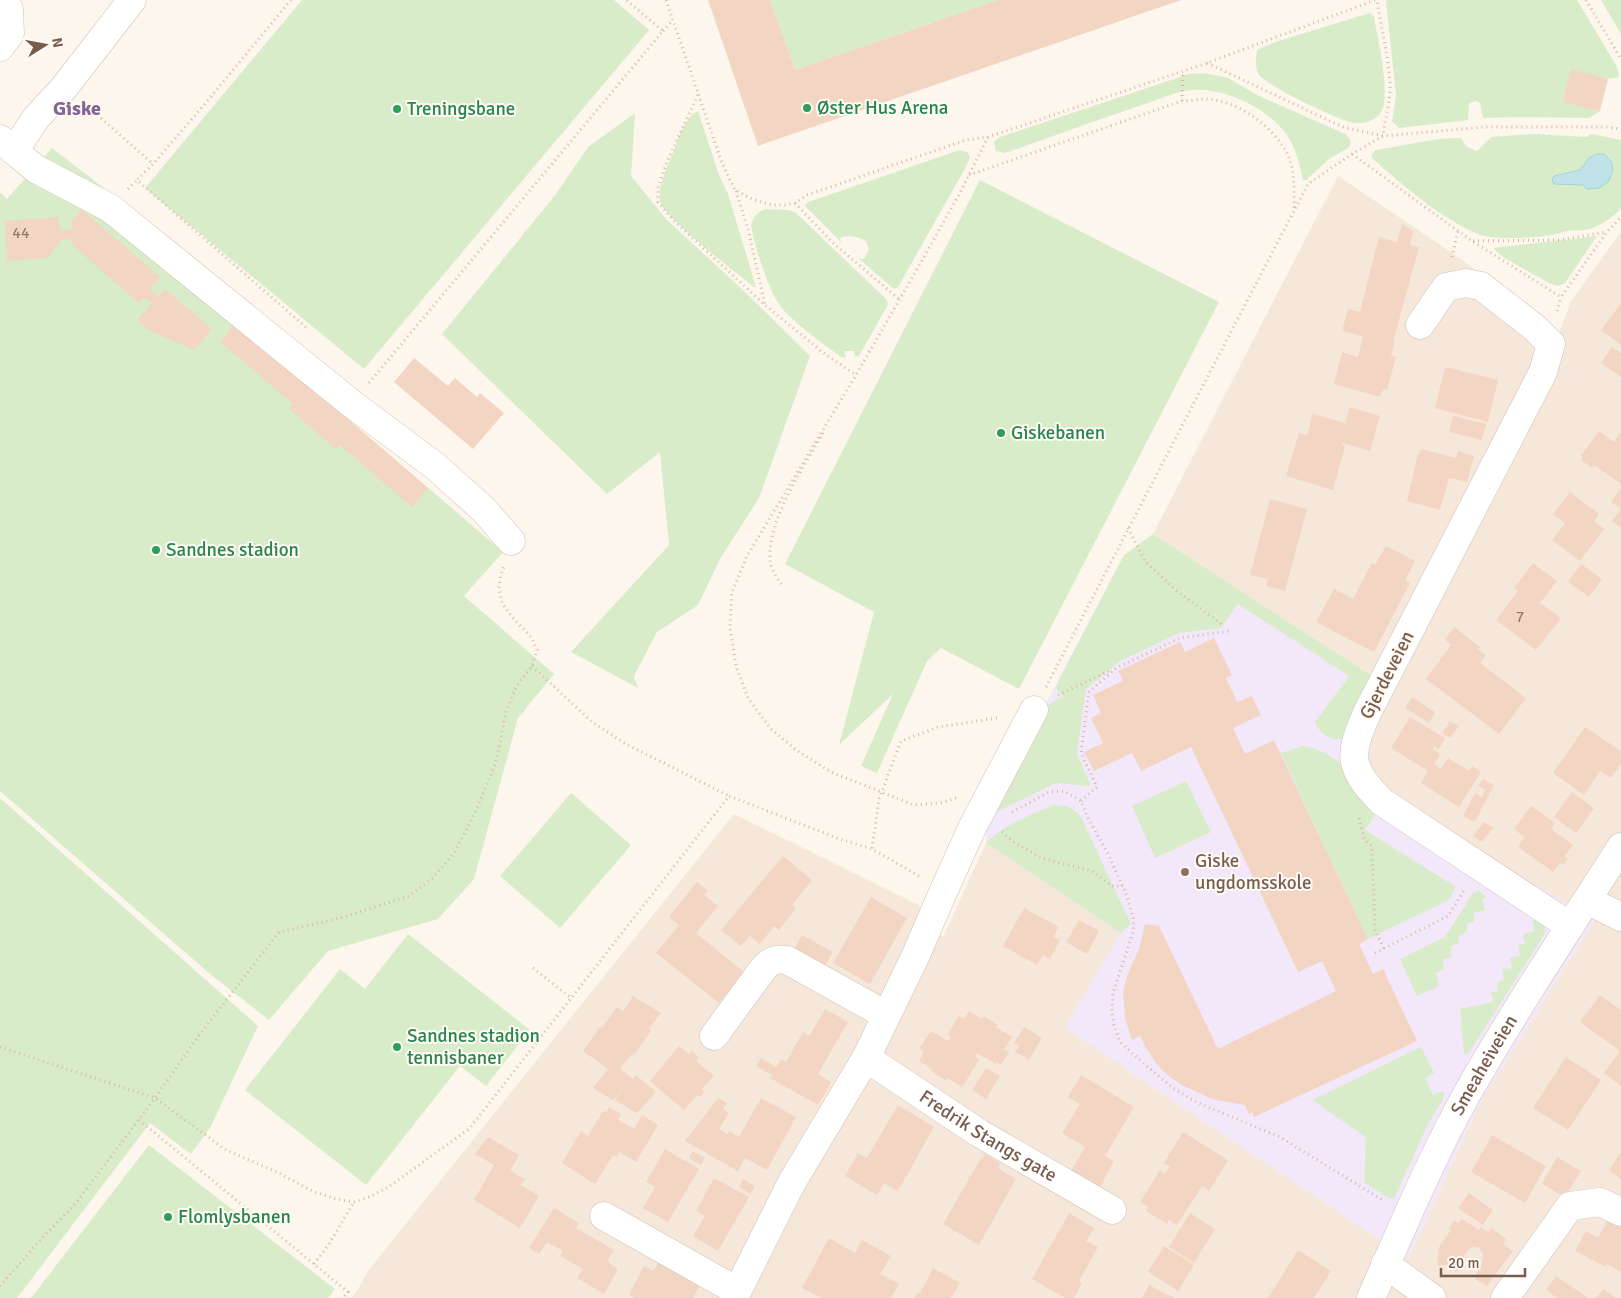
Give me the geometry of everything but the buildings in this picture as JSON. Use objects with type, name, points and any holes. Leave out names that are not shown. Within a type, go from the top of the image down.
[{"type":"street","points":[[132,0],[63,89],[7,145],[36,169],[110,208],[352,404],[435,466],[484,510],[511,541]]},
{"type":"street","points":[[0,47],[10,34],[11,3]]},
{"type":"street","name":"Gjerdeveien","points":[[1420,325],[1446,287],[1466,283],[1481,286],[1535,328],[1550,344],[1543,372],[1367,713],[1356,738],[1353,756],[1357,772],[1366,786],[1382,802],[1570,926]]},
{"type":"street","points":[[604,1216],[736,1294],[792,1182],[866,1058],[915,957],[944,890],[982,826],[1036,705]]},
{"type":"street","name":"Smeaheiveien","points":[[1371,1298],[1436,1154],[1468,1093],[1586,900],[1621,847]]},
{"type":"street","points":[[1586,900],[1621,917]]},
{"type":"street","points":[[714,1036],[763,969],[769,962],[778,959],[787,960],[886,1015]]},
{"type":"street","name":"Fredrik Stangs gate","points":[[866,1058],[979,1132],[1112,1210]]},
{"type":"street","points":[[1505,1298],[1570,1206],[1600,1202],[1621,1212]]},
{"type":"street","points":[[1386,1264],[1432,1298]]},
{"type":"path","points":[[291,0],[153,164],[137,180],[309,330]]},
{"type":"path","points":[[626,0],[663,30]]},
{"type":"path","points":[[666,0],[722,163],[735,190],[749,233],[765,306]]},
{"type":"path","points":[[735,190],[752,199],[766,203],[785,205],[795,203],[807,195],[966,140],[988,136],[1207,63],[1376,0],[1390,82],[1389,104],[1383,136]]},
{"type":"path","points":[[1586,0],[1621,59]]},
{"type":"path","points":[[362,376],[369,383],[673,20]]},
{"type":"path","points":[[1207,63],[1343,127],[1383,136],[1484,127],[1605,127],[1621,129]]},
{"type":"path","points":[[1182,71],[1182,101]]},
{"type":"path","points":[[63,89],[86,105],[153,164]]},
{"type":"path","points":[[698,95],[666,161],[658,188],[658,202],[673,220],[765,306],[825,354],[856,374]]},
{"type":"path","points":[[969,175],[1182,101],[1206,99],[1229,103],[1272,130],[1288,156],[1294,185],[1294,210]]},
{"type":"path","points":[[781,584],[770,561],[772,533],[784,503],[969,175],[988,136]]},
{"type":"path","points":[[1036,705],[1308,184],[1352,154],[1383,136]]},
{"type":"path","points":[[1352,154],[1472,241],[1560,297],[1607,232],[1621,217]]},
{"type":"path","points":[[795,203],[832,242],[899,299]]},
{"type":"path","points":[[1472,241],[1558,240],[1607,232]]},
{"type":"path","points":[[856,374],[747,556],[732,592],[730,627],[736,666],[748,698],[771,729],[796,750],[831,772],[914,805],[940,803],[957,798]]},
{"type":"path","points":[[1128,528],[1145,561],[1177,592],[1223,625]]},
{"type":"path","points":[[0,1286],[20,1261],[76,1203],[279,932],[340,918],[409,896],[433,878],[454,853],[476,814],[496,762],[506,712],[516,687],[532,666],[537,650],[531,637],[502,603],[499,588],[501,574],[511,549],[511,541]]},
{"type":"path","points":[[872,849],[881,792],[901,741],[938,728],[984,721],[1036,705],[1180,638],[1229,631]]},
{"type":"path","points":[[532,666],[591,721],[624,743],[728,796],[837,838],[872,849],[944,890]]},
{"type":"path","points":[[1081,801],[1097,787],[1081,753],[1090,692],[1116,668]]},
{"type":"path","points":[[1366,786],[1358,796],[1360,822],[1364,838],[1372,847],[1375,930],[1384,948]]},
{"type":"path","points":[[982,826],[1050,792],[1064,791],[1081,801],[1123,886],[1134,920],[1133,932],[1113,993],[1112,1011],[1114,1025],[1120,1042],[1173,1088],[1196,1102],[1280,1138],[1385,1202]]},
{"type":"path","points":[[0,1047],[155,1098],[226,1150],[281,1174],[312,1191],[336,1199],[354,1202],[369,1197],[387,1188],[469,1129],[728,796]]},
{"type":"path","points":[[982,826],[1041,858],[1092,871],[1112,886],[1123,886]]},
{"type":"path","points":[[1375,953],[1448,916],[1478,867]]},
{"type":"path","points":[[533,968],[571,998]]},
{"type":"path","points":[[139,1120],[348,1292],[343,1298]]},
{"type":"path","points":[[314,1264],[329,1244],[354,1202]]},
{"type":"shaded area","points":[[1338,176],[1461,259],[1559,333],[1571,301],[1621,232],[1621,1298],[351,1298],[368,1271],[734,814],[919,905],[943,937],[986,843],[1121,933],[1066,1028],[1408,1259],[1479,1105],[1413,811],[1386,791],[1365,763],[1375,678],[1153,534]]},
{"type":"shaded area","points":[[1153,534],[1375,678],[1365,763],[1372,776],[1413,811],[1595,920],[1479,1105],[1408,1259],[1065,1028],[1120,933],[986,843],[986,817],[1124,555]]},
{"type":"green space","name":"Treningsbane","points":[[302,0],[614,0],[649,30],[364,369],[145,188]]},
{"type":"green space","name":"Øster Hus Arena","points":[[770,0],[998,0],[795,70]]},
{"type":"green space","points":[[1386,0],[1577,0],[1617,67],[1619,77],[1608,79],[1571,70],[1562,101],[1600,111],[1589,118],[1483,118],[1480,103],[1476,101],[1469,103],[1468,120],[1399,128],[1392,121],[1396,96]]},
{"type":"green space","points":[[1601,0],[1621,0],[1621,34]]},
{"type":"green space","points":[[1370,13],[1374,17],[1385,88],[1383,108],[1376,118],[1364,123],[1355,123],[1336,117],[1277,88],[1258,73],[1256,63],[1257,50],[1275,42]]},
{"type":"green space","points":[[1204,73],[1228,78],[1257,95],[1345,134],[1351,142],[1348,148],[1329,159],[1306,180],[1303,180],[1290,140],[1283,129],[1273,120],[1248,103],[1234,97],[1220,92],[1193,90],[1167,96],[1005,153],[996,151],[994,142],[1000,137],[1189,74]]},
{"type":"green space","points":[[698,111],[719,175],[728,194],[756,287],[687,232],[664,209],[660,201],[662,182],[680,134],[689,118]]},
{"type":"green space","points":[[635,113],[631,176],[666,219],[743,290],[810,356],[759,498],[720,559],[698,605],[657,632],[635,674],[634,678],[638,688],[571,652],[669,545],[660,452],[607,494],[442,334],[556,194],[588,147]]},
{"type":"green space","points":[[1535,134],[1586,137],[1591,134],[1621,140],[1621,208],[1615,215],[1587,230],[1529,237],[1491,237],[1461,226],[1445,216],[1411,191],[1371,157],[1375,150],[1450,138],[1461,138],[1467,147],[1477,151],[1491,137]],"holes":[[[1581,170],[1583,185],[1554,184],[1554,176]]]},
{"type":"green space","points":[[52,148],[123,203],[364,400],[349,420],[503,552],[464,596],[554,674],[518,718],[474,879],[438,919],[328,951],[269,1020],[210,974],[0,791],[0,192],[7,199]]},
{"type":"green space","points":[[960,150],[967,152],[970,157],[967,165],[898,287],[894,289],[858,258],[864,259],[869,249],[866,241],[860,238],[845,236],[840,239],[842,243],[805,206],[808,202]]},
{"type":"green space","name":"Giskebanen","points":[[980,180],[1219,302],[1019,689],[941,648],[927,661],[877,773],[861,766],[893,694],[839,745],[874,612],[785,564]]},
{"type":"green space","points":[[766,209],[795,212],[886,299],[888,304],[859,356],[855,357],[854,351],[844,351],[846,358],[841,357],[789,316],[777,301],[761,264],[751,225],[756,215]]},
{"type":"green space","points":[[1597,236],[1565,283],[1557,286],[1503,257],[1493,248]]},
{"type":"green space","points":[[1153,534],[1375,678],[1345,737],[1336,739],[1327,737],[1315,722],[1349,676],[1238,604],[1221,628],[1179,633],[1120,661],[1086,689],[1077,754],[1091,786],[1056,783],[986,817],[1042,709],[1062,696],[1056,688],[1060,678],[1124,555]]},
{"type":"green space","points":[[1303,746],[1327,754],[1355,778],[1379,808],[1365,830],[1456,887],[1449,900],[1368,939],[1281,753]]},
{"type":"green space","points":[[1186,781],[1211,832],[1155,858],[1132,806]]},
{"type":"green space","points":[[571,793],[631,845],[560,928],[500,876]]},
{"type":"green space","points":[[0,798],[258,1026],[210,1128],[191,1154],[150,1123],[17,1298],[0,1298]]},
{"type":"green space","points":[[1054,805],[1068,806],[1080,815],[1131,924],[1121,933],[986,843],[1009,826]]},
{"type":"green space","points":[[1479,890],[1486,897],[1482,900],[1485,910],[1474,913],[1474,922],[1467,924],[1467,932],[1459,936],[1459,943],[1451,946],[1451,957],[1443,959],[1444,969],[1436,973],[1439,986],[1417,996],[1400,959],[1445,937],[1473,893]]},
{"type":"green space","points":[[1532,920],[1537,920],[1544,924],[1545,931],[1541,940],[1468,1054],[1464,1054],[1460,1009],[1493,1002],[1491,992],[1498,991],[1497,982],[1504,980],[1502,969],[1512,968],[1510,958],[1520,956],[1518,945],[1525,944],[1523,934],[1534,931]]},
{"type":"green space","name":"Sandnes stadion tennisbaner","points":[[408,934],[530,1030],[486,1086],[460,1066],[366,1185],[245,1090],[340,969],[365,989]]},
{"type":"green space","points":[[1421,1047],[1434,1073],[1425,1078],[1433,1095],[1443,1091],[1444,1093],[1442,1101],[1427,1126],[1394,1199],[1388,1198],[1364,1182],[1366,1137],[1312,1100]]},
{"type":"green space","name":"Flomlysbanen","points":[[149,1145],[335,1289],[328,1298],[31,1298]]},
{"type":"water","points":[[1596,154],[1604,154],[1611,161],[1613,169],[1609,181],[1599,188],[1587,189],[1583,185],[1554,184],[1552,180],[1554,176],[1580,170],[1589,158]]},
{"type":"place","name":"Øster Hus Arena","points":[[807,108]]},
{"type":"place","name":"Treningsbane","points":[[397,109]]},
{"type":"place","name":"Giskebanen","points":[[1001,433]]},
{"type":"place","name":"Sandnes stadion","points":[[156,550]]},
{"type":"place","name":"Giske ungdomsskole","points":[[1185,872]]},
{"type":"place","name":"Sandnes stadion tennisbaner","points":[[397,1047]]},
{"type":"place","name":"Flomlysbanen","points":[[168,1217]]},
{"type":"district","name":"Giske","points":[[77,108]]}]
